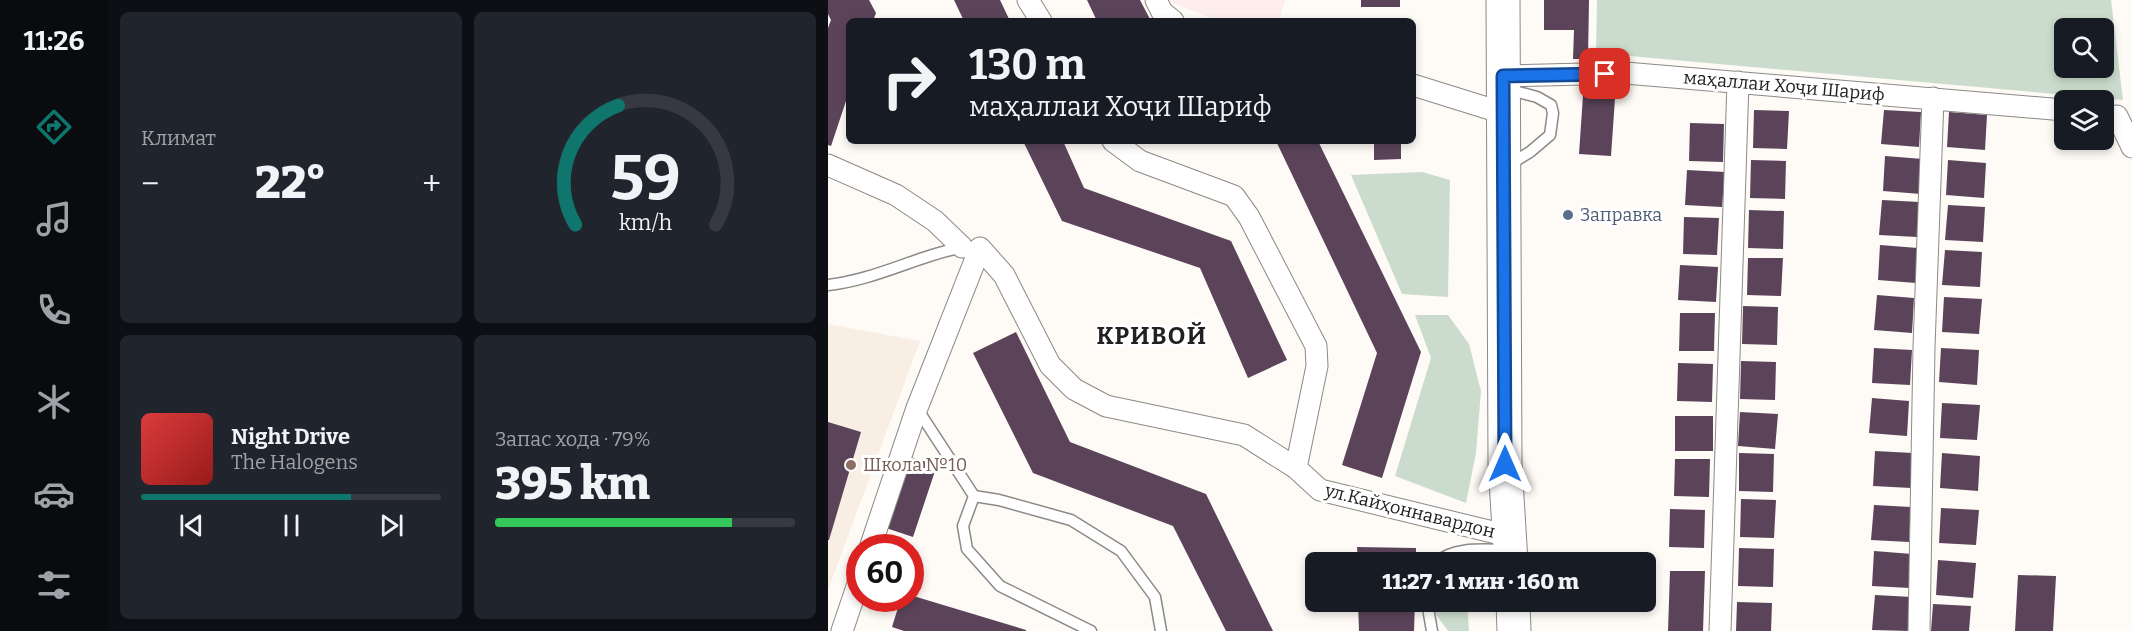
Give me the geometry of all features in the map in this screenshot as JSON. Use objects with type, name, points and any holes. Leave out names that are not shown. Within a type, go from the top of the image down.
[{"type":"main road","points":[[1506,8],[1503,92],[1505,464],[1510,549]]},
{"type":"main road","points":[[1513,612],[1514,631]]},
{"type":"street","points":[[1028,0],[1039,18]]},
{"type":"street","points":[[1156,0],[1162,12],[1169,18]]},
{"type":"street","name":"маҳаллаи Хоҷи Шариф","points":[[1416,85],[1503,92],[1625,73],[2054,109]]},
{"type":"street","points":[[1720,631],[1738,82]]},
{"type":"street","points":[[1919,631],[1924,347],[1933,98]]},
{"type":"street","points":[[2117,116],[2132,147]]},
{"type":"street","points":[[1117,144],[1140,161],[1234,196],[1249,217],[1316,346],[1317,366],[1296,468]]},
{"type":"street","name":"ул.Кайҳоннавардон","points":[[828,165],[896,195],[935,221],[1004,275],[1050,365],[1074,389],[1106,405],[1244,435],[1296,468],[1320,490],[1510,549]]},
{"type":"street","points":[[875,534],[971,248]]},
{"type":"street","points":[[842,631],[848,612]]},
{"type":"lane","points":[[1503,92],[1537,97],[1551,105],[1553,113],[1550,135],[1530,152],[1503,168]]},
{"type":"lane","points":[[828,285],[852,283],[971,248]]},
{"type":"lane","points":[[917,408],[974,496],[999,500],[1071,520],[1121,551],[1155,597],[1161,631]]},
{"type":"lane","points":[[974,496],[963,526],[967,549],[1000,586],[1091,631]]},
{"type":"lane","points":[[1459,552],[1510,549]]},
{"type":"lane","points":[[1429,612],[1432,631]]},
{"type":"shaded area","points":[[1172,0],[1285,0],[1280,18],[1212,18],[1175,4]]},
{"type":"shaded area","name":"Школа №10","points":[[828,324],[920,341],[849,534],[846,534],[846,541],[828,590]]},
{"type":"green space","points":[[1597,0],[2111,0],[2113,18],[2054,18],[2054,78],[2114,78],[2114,25],[2123,100],[2114,99],[2114,90],[2054,90],[2054,94],[1596,53]]},
{"type":"green space","points":[[1422,172],[1450,180],[1448,297],[1402,294],[1351,175]]},
{"type":"green space","points":[[1415,315],[1448,315],[1469,344],[1481,391],[1476,453],[1466,503],[1395,476],[1431,358]]},
{"type":"green space","points":[[1468,612],[1469,631],[1448,631],[1435,613]]},
{"type":"building","points":[[828,0],[869,0],[876,13],[874,18],[846,18],[846,101],[831,146],[828,145],[828,28],[831,20],[828,14]]},
{"type":"building","points":[[954,0],[1000,0],[1009,18],[963,18]]},
{"type":"building","points":[[1087,0],[1140,0],[1149,18],[1096,18]]},
{"type":"building","points":[[1361,0],[1400,0],[1400,7],[1361,7]]},
{"type":"building","points":[[1544,0],[1589,0],[1588,59],[1573,59],[1574,30],[1544,30]]},
{"type":"building","points":[[1584,81],[1616,84],[1611,156],[1579,154]]},
{"type":"building","points":[[1754,110],[1789,111],[1787,149],[1753,148]]},
{"type":"building","points":[[1884,110],[1921,112],[1919,147],[1881,144]]},
{"type":"building","points":[[1949,112],[1987,115],[1985,150],[1947,147]]},
{"type":"building","points":[[1690,123],[1724,124],[1723,162],[1689,161]]},
{"type":"building","points":[[1024,144],[1064,144],[1084,188],[1231,241],[1287,360],[1248,378],[1200,268],[1062,221]]},
{"type":"building","points":[[1277,144],[1319,144],[1421,352],[1382,478],[1342,465],[1377,353]]},
{"type":"building","points":[[1374,144],[1401,144],[1401,159],[1374,160]]},
{"type":"building","points":[[1885,156],[1923,159],[1921,194],[1883,191]]},
{"type":"building","points":[[1751,160],[1786,161],[1785,199],[1750,198]]},
{"type":"building","points":[[1948,160],[1986,163],[1984,198],[1946,195]]},
{"type":"building","points":[[1687,170],[1725,172],[1722,207],[1685,205]]},
{"type":"building","points":[[1882,200],[1919,202],[1917,237],[1879,235]]},
{"type":"building","points":[[1948,205],[1985,207],[1983,242],[1945,240]]},
{"type":"building","points":[[1749,210],[1784,211],[1783,249],[1748,248]]},
{"type":"building","points":[[1684,217],[1719,218],[1717,255],[1683,254]]},
{"type":"building","points":[[1880,245],[1918,248],[1916,283],[1878,280]]},
{"type":"building","points":[[1945,250],[1982,252],[1980,287],[1942,285]]},
{"type":"building","points":[[1748,258],[1783,258],[1781,296],[1747,295]]},
{"type":"building","points":[[1680,265],[1718,267],[1716,302],[1678,300]]},
{"type":"building","points":[[1877,295],[1914,298],[1912,333],[1874,330]]},
{"type":"building","points":[[1944,297],[1982,299],[1979,334],[1942,332]]},
{"type":"building","points":[[1743,306],[1778,307],[1777,345],[1742,344]]},
{"type":"building","points":[[1680,313],[1715,313],[1714,351],[1679,351]]},
{"type":"building","points":[[1016,332],[1070,442],[1206,494],[1273,631],[1226,631],[1173,526],[1033,473],[973,353]]},
{"type":"building","points":[[1874,348],[1912,350],[1910,385],[1872,383]]},
{"type":"building","points":[[1941,348],[1979,350],[1977,385],[1939,382]]},
{"type":"building","points":[[1741,361],[1776,362],[1775,400],[1740,399]]},
{"type":"building","points":[[1678,363],[1713,364],[1712,402],[1677,401]]},
{"type":"building","points":[[1872,398],[1909,401],[1907,436],[1869,433]]},
{"type":"building","points":[[1942,403],[1980,405],[1977,440],[1940,438]]},
{"type":"building","points":[[1740,412],[1778,414],[1775,449],[1738,446]]},
{"type":"building","points":[[1675,416],[1713,416],[1713,451],[1675,451]]},
{"type":"building","name":"Школа №10","points":[[828,422],[861,432],[829,540],[828,540]]},
{"type":"building","points":[[1875,451],[1913,453],[1911,488],[1873,486]]},
{"type":"building","points":[[1739,453],[1774,454],[1773,492],[1739,491]]},
{"type":"building","points":[[1942,453],[1980,456],[1978,491],[1940,488]]},
{"type":"building","points":[[907,456],[937,465],[914,534],[904,534],[883,527]]},
{"type":"building","points":[[1675,459],[1710,459],[1709,497],[1674,496]]},
{"type":"building","points":[[1741,499],[1776,500],[1774,538],[1740,537]]},
{"type":"building","points":[[1874,505],[1911,507],[1909,542],[1871,540]]},
{"type":"building","points":[[1941,508],[1979,510],[1976,545],[1939,543]]},
{"type":"building","points":[[1670,509],[1705,510],[1704,548],[1669,547]]},
{"type":"building","points":[[1357,547],[1416,548],[1416,552],[1357,552]]},
{"type":"building","points":[[1739,548],[1774,549],[1773,587],[1738,586]]},
{"type":"building","points":[[1874,551],[1912,554],[1910,588],[1872,586]]},
{"type":"building","points":[[1938,560],[1976,563],[1973,598],[1936,595]]},
{"type":"building","points":[[1670,571],[1705,571],[1703,631],[1668,631]]},
{"type":"building","points":[[2018,575],[2056,576],[2053,631],[2015,631]]},
{"type":"building","points":[[1875,595],[1912,597],[1910,631],[1872,630]]},
{"type":"building","points":[[924,599],[1026,631],[904,631],[892,627],[897,612],[924,612]]},
{"type":"building","points":[[1737,602],[1772,603],[1771,631],[1736,631]]},
{"type":"building","points":[[1933,604],[1971,606],[1969,631],[1931,631]]},
{"type":"building","points":[[1358,612],[1415,612],[1414,631],[1359,631]]},
{"type":"place","name":"Заправка","points":[[1568,215]]},
{"type":"place","name":"Школа №10","points":[[851,465]]},
{"type":"district","name":"КРИВОЙ","points":[[1152,336]]},
{"type":"route","points":[[1505,464],[1503,76],[1605,74]]}]
